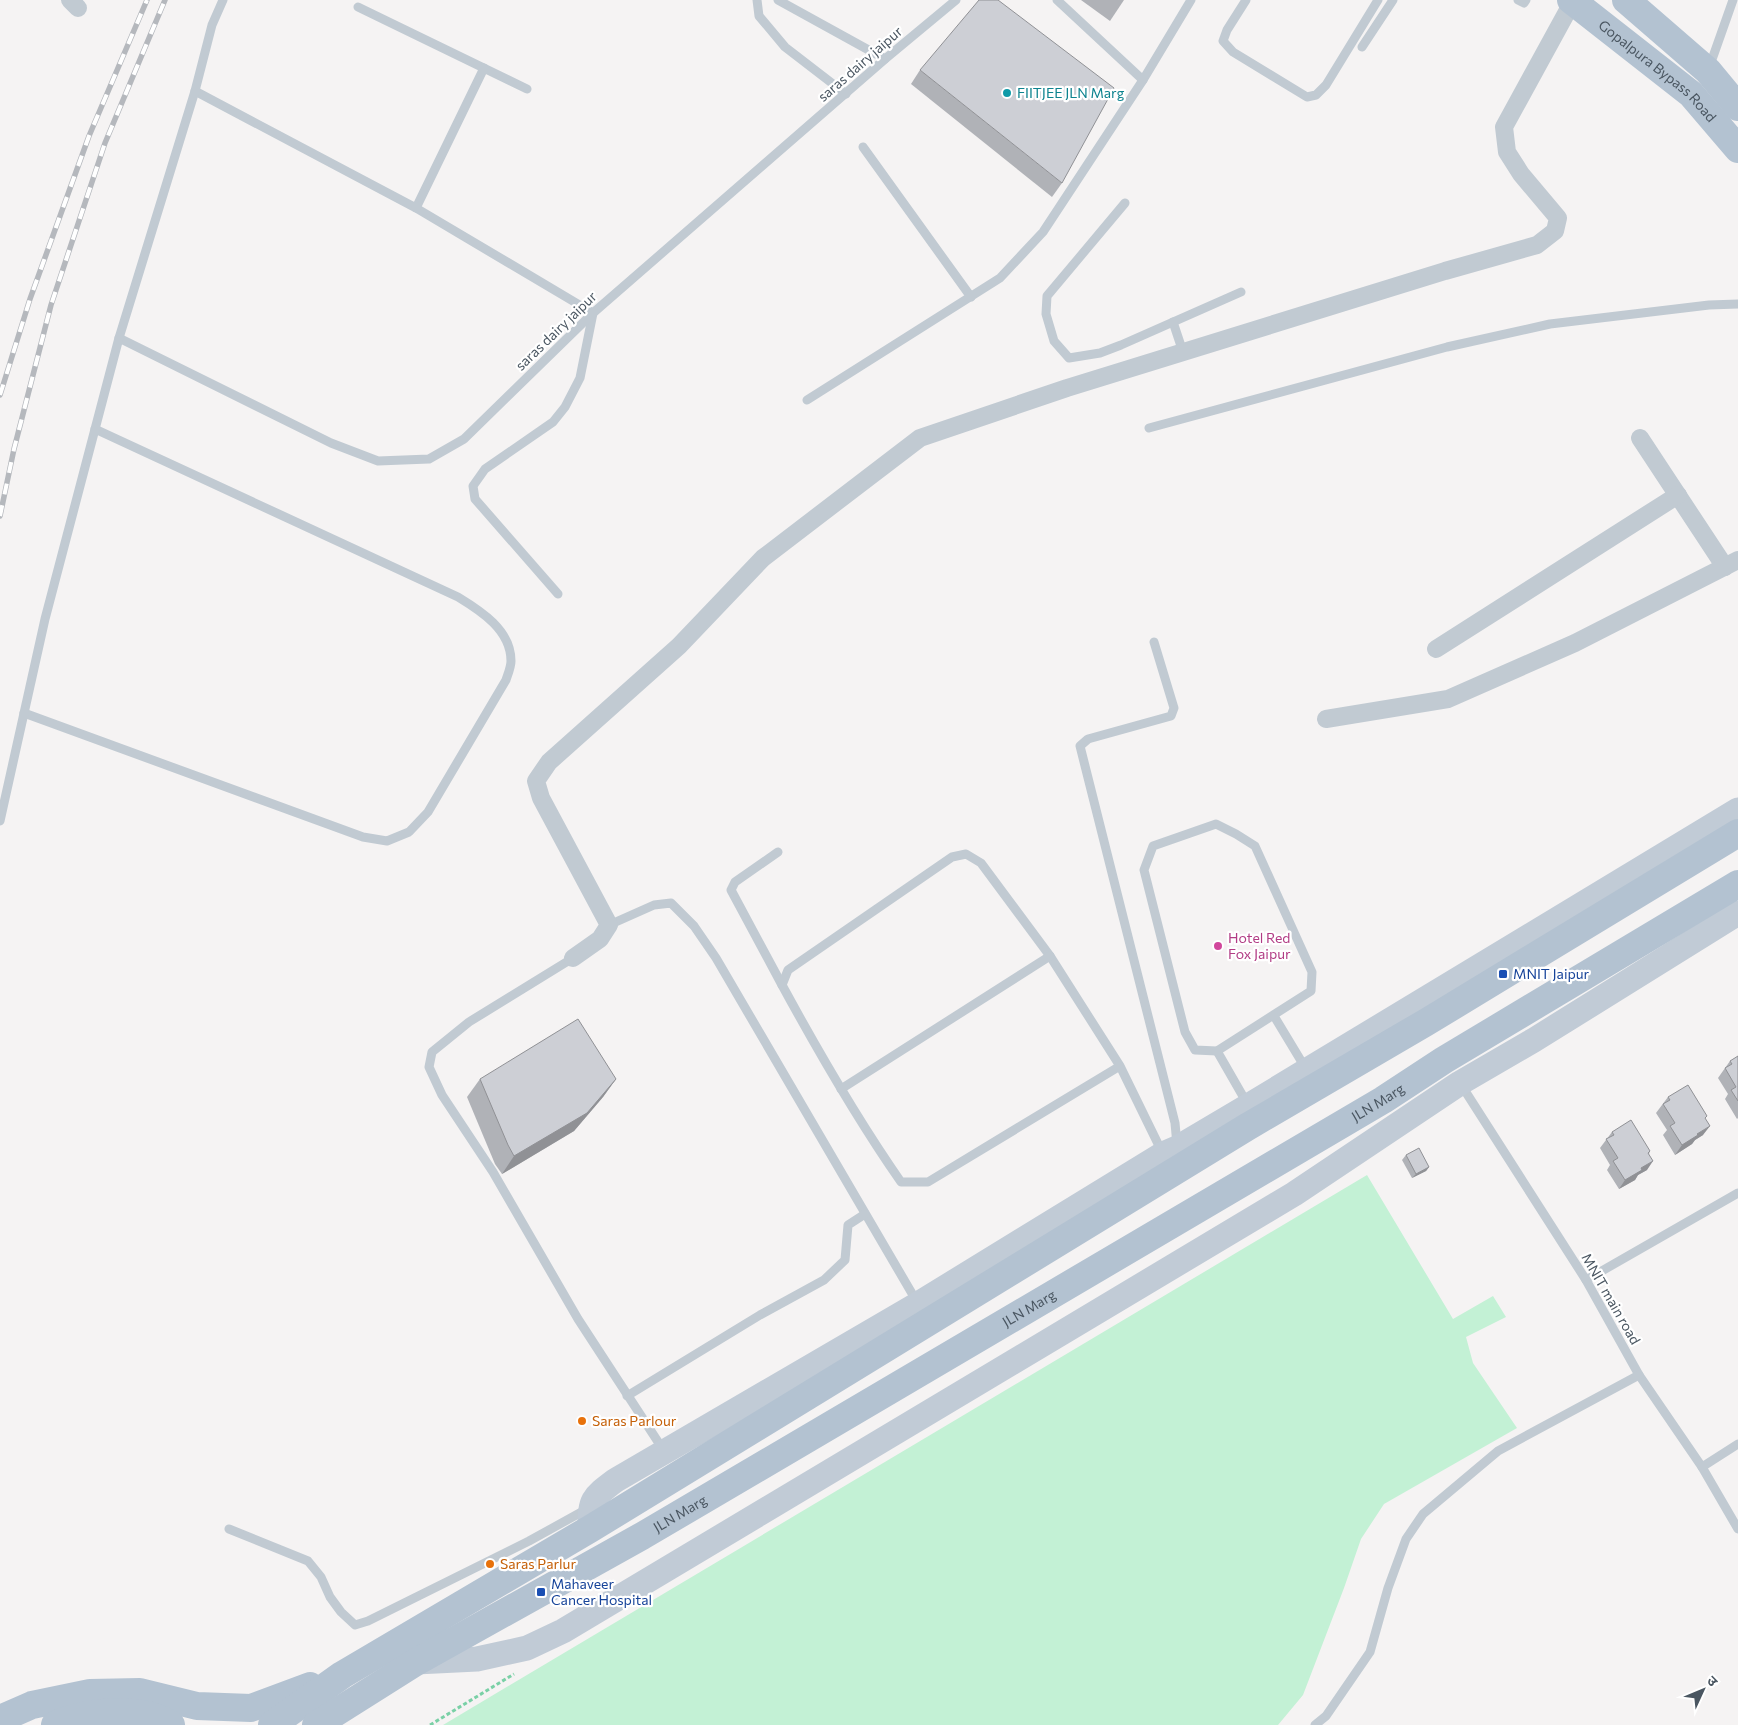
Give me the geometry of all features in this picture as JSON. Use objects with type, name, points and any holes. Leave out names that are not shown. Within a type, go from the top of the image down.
[{"type":"main road","name":"Gopalpura Bypass Road","points":[[1572,0],[1691,94],[1738,149]]},
{"type":"main road","name":"Gopalpura Bypass Road","points":[[1626,0],[1708,71],[1738,107]]},
{"type":"main road","points":[[1691,94],[1708,71]]},
{"type":"main road","points":[[272,1725],[342,1675],[590,1518],[671,1463],[923,1313],[1172,1161],[1247,1127],[1419,1015],[1655,882],[1671,864],[1734,820]]},
{"type":"main road","name":"JLN Marg","points":[[316,1725],[339,1716],[416,1662],[642,1536],[1383,1100],[1452,1072],[1738,884]]},
{"type":"main road","points":[[0,1719],[32,1705],[90,1693],[140,1692],[198,1706],[251,1708],[342,1675]]},
{"type":"main road","points":[[55,1725],[68,1719],[131,1712],[150,1715],[170,1725]]},
{"type":"street","points":[[572,958],[600,939],[610,926],[541,798],[536,781],[549,762],[679,646],[763,558],[920,438],[1067,388],[1445,271],[1536,245],[1555,231],[1558,218],[1522,174],[1507,152],[1504,127],[1572,0]]},
{"type":"street","points":[[1326,719],[1448,699],[1575,643],[1731,563],[1678,495],[1640,438]]},
{"type":"street","points":[[1436,649],[1678,495]]},
{"type":"street","points":[[1172,1161],[1248,1106],[1306,1070],[1419,1015],[1734,820]]},
{"type":"street","points":[[416,1662],[477,1659],[526,1648],[562,1631],[1294,1194],[1452,1072],[1534,1040],[1738,913]]},
{"type":"lane","points":[[0,821],[44,619],[119,338],[195,91],[212,25],[223,0]]},
{"type":"lane","points":[[757,0],[759,16],[785,46],[846,94]]},
{"type":"lane","points":[[778,0],[886,59]]},
{"type":"lane","name":"saras dairy jaipur","points":[[119,338],[331,443],[378,461],[429,459],[464,438],[593,313],[956,0]]},
{"type":"lane","points":[[1056,0],[1142,80]]},
{"type":"lane","points":[[807,400],[1000,278],[1043,232],[1142,80],[1191,0]]},
{"type":"lane","points":[[1246,0],[1227,30],[1223,41],[1233,52],[1307,97],[1316,95],[1326,85],[1378,0]]},
{"type":"lane","points":[[1362,48],[1393,0]]},
{"type":"lane","points":[[1518,0],[1524,3],[1526,0]]},
{"type":"lane","points":[[1708,71],[1733,0]]},
{"type":"lane","points":[[358,7],[527,89]]},
{"type":"lane","points":[[1658,16],[1681,48]]},
{"type":"lane","points":[[416,208],[484,68]]},
{"type":"lane","points":[[195,91],[416,208],[593,313],[580,378],[565,407],[553,422],[485,470],[473,486],[475,500],[558,594]]},
{"type":"lane","points":[[863,147],[971,298]]},
{"type":"lane","points":[[1125,203],[1047,296],[1046,314],[1054,340],[1069,358],[1100,353],[1121,346],[1241,292]]},
{"type":"lane","points":[[1149,428],[1447,347],[1550,324],[1709,305],[1738,304]]},
{"type":"lane","points":[[1174,322],[1183,352]]},
{"type":"lane","points":[[24,713],[363,837],[387,840],[409,832],[428,812],[506,680],[511,661],[509,647],[498,629],[482,612],[458,598],[95,429]]},
{"type":"lane","points":[[1154,642],[1174,708],[1171,716],[1088,739],[1080,746],[1175,1123],[1172,1161]]},
{"type":"lane","points":[[1216,824],[1255,846],[1312,972],[1311,991],[1274,1016],[1217,1051],[1194,1050],[1185,1032],[1144,870],[1153,846],[1216,824]]},
{"type":"lane","points":[[778,852],[735,882],[731,890],[820,1055],[873,1141],[901,1182],[928,1182],[1120,1066]]},
{"type":"lane","points":[[782,985],[788,970],[952,857],[966,854],[981,863],[1050,956],[1120,1066],[1172,1161]]},
{"type":"lane","points":[[610,926],[654,905],[671,903],[684,915],[716,958],[923,1313]]},
{"type":"lane","points":[[841,1089],[1050,956]]},
{"type":"lane","points":[[572,958],[469,1022],[432,1052],[429,1067],[442,1095],[493,1172],[578,1319],[671,1463]]},
{"type":"lane","points":[[1274,1016],[1306,1070]]},
{"type":"lane","points":[[1217,1051],[1248,1106]]},
{"type":"lane","name":"MNIT main road","points":[[1452,1072],[1586,1280],[1638,1375],[1702,1467],[1738,1530]]},
{"type":"lane","points":[[1586,1280],[1738,1193]]},
{"type":"lane","points":[[627,1396],[760,1315],[824,1280],[845,1260],[848,1225],[865,1214]]},
{"type":"lane","points":[[1315,1725],[1326,1716],[1370,1652],[1388,1588],[1406,1539],[1423,1514],[1498,1452],[1638,1375]]},
{"type":"lane","points":[[1702,1467],[1738,1444]]},
{"type":"lane","points":[[229,1529],[308,1561],[321,1577],[330,1597],[354,1625],[368,1621],[529,1541],[590,1518]]},
{"type":"green space","points":[[1367,1175],[1453,1319],[1493,1296],[1506,1317],[1466,1337],[1473,1363],[1517,1428],[1384,1504],[1361,1539],[1303,1695],[1278,1725],[443,1725]]},
{"type":"building","name":"FIITJEE JLN Marg","points":[[979,0],[998,0],[1114,88],[1062,183],[920,70]]},
{"type":"building","points":[[578,1019],[616,1079],[587,1113],[514,1156],[480,1079]]},
{"type":"building","points":[[1738,1056],[1738,1101],[1731,1090],[1736,1087],[1725,1068],[1732,1064],[1730,1061]]},
{"type":"building","points":[[1688,1085],[1707,1116],[1705,1118],[1710,1126],[1682,1145],[1670,1126],[1675,1123],[1663,1104],[1670,1100],[1668,1097]]},
{"type":"building","points":[[1631,1120],[1650,1151],[1648,1153],[1653,1161],[1625,1180],[1613,1161],[1618,1158],[1606,1139],[1614,1135],[1612,1132]]},
{"type":"building","points":[[1419,1148],[1429,1167],[1416,1174],[1406,1155]]},
{"type":"railway","points":[[0,395],[30,299],[89,136],[147,0]]},
{"type":"railway","points":[[0,516],[14,449],[51,305],[105,143],[165,0]]},
{"type":"place","name":"FIITJEE JLN Marg","points":[[1007,93]]},
{"type":"place","name":"Hotel Red Fox Jaipur","points":[[1218,946]]},
{"type":"place","name":"MNIT Jaipur","points":[[1503,974]]},
{"type":"place","name":"Saras Parlour","points":[[582,1421]]},
{"type":"place","name":"Saras Parlur","points":[[490,1564]]},
{"type":"place","name":"Mahaveer Cancer Hospital","points":[[541,1592]]}]
